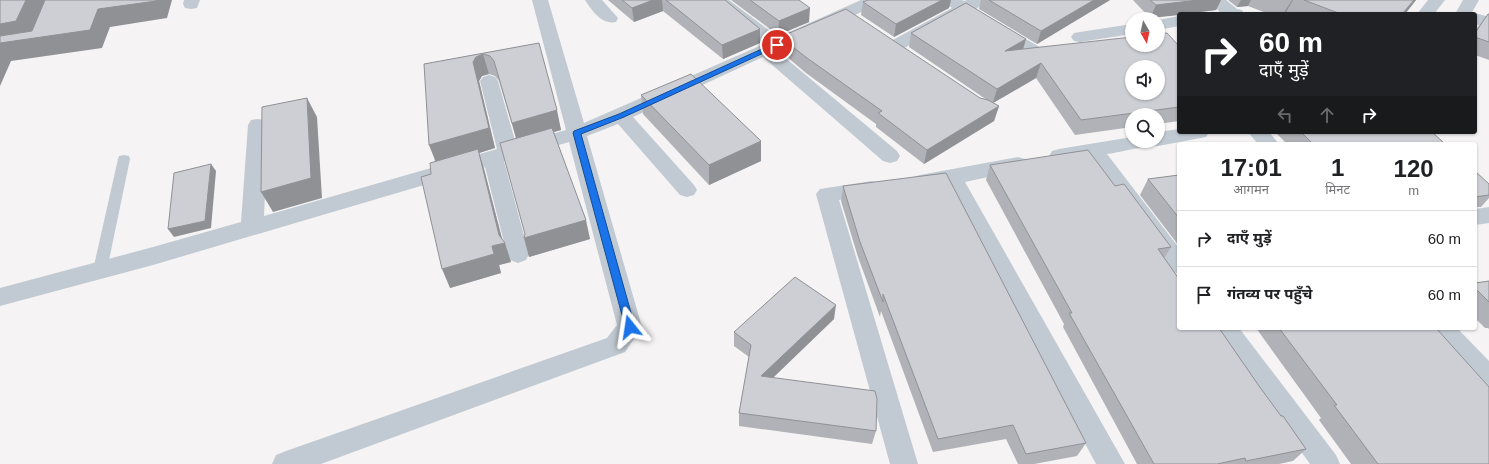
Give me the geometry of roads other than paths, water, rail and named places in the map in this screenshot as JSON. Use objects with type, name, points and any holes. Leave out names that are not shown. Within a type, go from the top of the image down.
[{"type":"street","points":[[286,464],[616,345],[630,327],[540,0]]},
{"type":"street","points":[[593,0],[610,18]]},
{"type":"street","points":[[719,0],[890,156]]},
{"type":"street","points":[[0,297],[252,228],[577,133],[771,48],[852,18],[875,0]]},
{"type":"street","points":[[895,46],[956,4],[979,0]]},
{"type":"street","points":[[1216,0],[1229,12]]},
{"type":"street","points":[[1465,12],[1471,0]]},
{"type":"street","points":[[956,4],[1035,52]]},
{"type":"street","points":[[1477,19],[1489,23]]},
{"type":"street","points":[[1165,23],[1177,21]]},
{"type":"street","points":[[1080,37],[1125,30]]},
{"type":"street","points":[[489,81],[518,254]]},
{"type":"street","points":[[621,115],[687,190]]},
{"type":"street","points":[[252,228],[258,125]]},
{"type":"street","points":[[1165,138],[1187,134]]},
{"type":"street","points":[[1260,134],[1267,142]]},
{"type":"street","points":[[904,464],[827,194],[952,177],[1125,144]]},
{"type":"street","points":[[1093,150],[1177,262]]},
{"type":"street","points":[[952,177],[1111,464]]},
{"type":"street","points":[[1477,217],[1489,215]]},
{"type":"street","points":[[1226,330],[1326,464]]},
{"type":"street","points":[[1444,330],[1489,378]]},
{"type":"lane","points":[[100,270],[124,159]]}]
